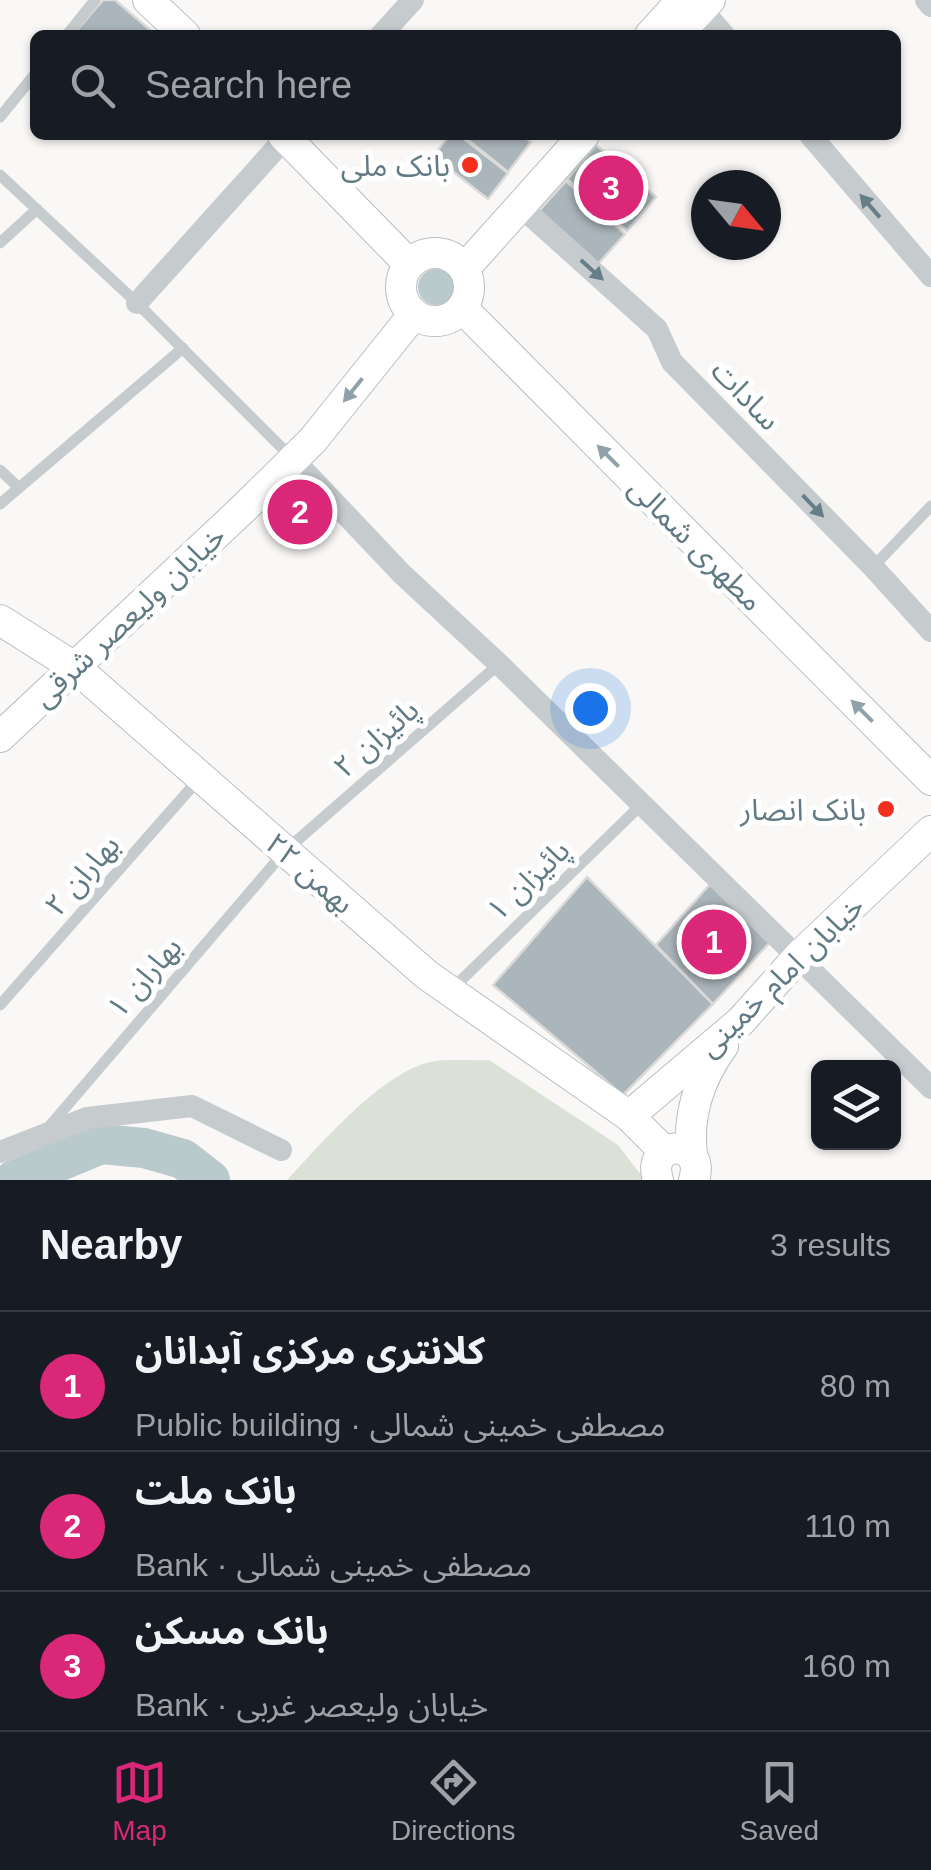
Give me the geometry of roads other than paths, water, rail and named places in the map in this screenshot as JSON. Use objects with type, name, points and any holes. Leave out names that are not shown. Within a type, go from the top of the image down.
[{"type":"main road","points":[[148,0],[180,30]]},
{"type":"main road","points":[[658,30],[698,3]]},
{"type":"main road","points":[[681,30],[698,3]]},
{"type":"main road","points":[[290,140],[409,264]]},
{"type":"main road","points":[[456,262],[554,140]]},
{"type":"main road","points":[[456,262],[520,205],[579,140]]},
{"type":"main road","points":[[438,252],[456,262],[469,288],[462,308],[444,320],[414,314],[406,306],[400,284],[409,264],[427,253],[438,252]]},
{"type":"main road","name":"مطهری شمالی","points":[[462,308],[931,780]]},
{"type":"main road","name":"خیابان ولیعصر شرقی","points":[[0,737],[313,440],[414,314]]},
{"type":"main road","name":"۲۲ بهمن","points":[[0,620],[76,668],[427,975],[629,1116],[677,1167]]},
{"type":"main road","name":"خیابان امام خمینی","points":[[629,1116],[741,1021],[799,956],[931,831]]},
{"type":"main road","points":[[677,1167],[696,1098],[718,1052],[741,1021]]},
{"type":"street","points":[[386,30],[413,0]]},
{"type":"street","points":[[926,0],[931,6]]},
{"type":"street","points":[[698,3],[720,30]]},
{"type":"street","points":[[137,303],[282,140]]},
{"type":"street","points":[[814,140],[931,276]]},
{"type":"street","name":"سادات","points":[[520,205],[657,329],[672,362],[931,631]]},
{"type":"street","points":[[293,459],[402,574],[499,664],[931,1088]]},
{"type":"street","points":[[0,1152],[87,1118],[192,1106],[281,1150]]},
{"type":"lane","points":[[71,30],[96,0]]},
{"type":"lane","points":[[0,117],[30,80]]},
{"type":"lane","points":[[0,175],[137,303],[293,459]]},
{"type":"lane","points":[[0,243],[37,209]]},
{"type":"lane","points":[[0,504],[183,348]]},
{"type":"lane","points":[[0,470],[18,487]]},
{"type":"lane","points":[[873,567],[931,506]]},
{"type":"lane","name":"پائیزان ۲","points":[[286,851],[499,664]]},
{"type":"lane","name":"بهاران ۲","points":[[0,1005],[201,777]]},
{"type":"lane","name":"پائیزان ۱","points":[[450,990],[641,805]]},
{"type":"lane","name":"بهاران ۱","points":[[41,1136],[286,851]]},
{"type":"waterway","points":[[14,1180],[101,1144],[144,1148],[183,1159],[210,1180]]},
{"type":"place","name":"بانک ملی","points":[[470,165]]},
{"type":"place","name":"بانک مسکن","points":[[611,188]]},
{"type":"place","name":"بانک ملت","points":[[300,512]]},
{"type":"place","name":"بانک انصار","points":[[886,809]]},
{"type":"place","name":"کلانتری مرکزی آبدانان","points":[[714,942]]}]
